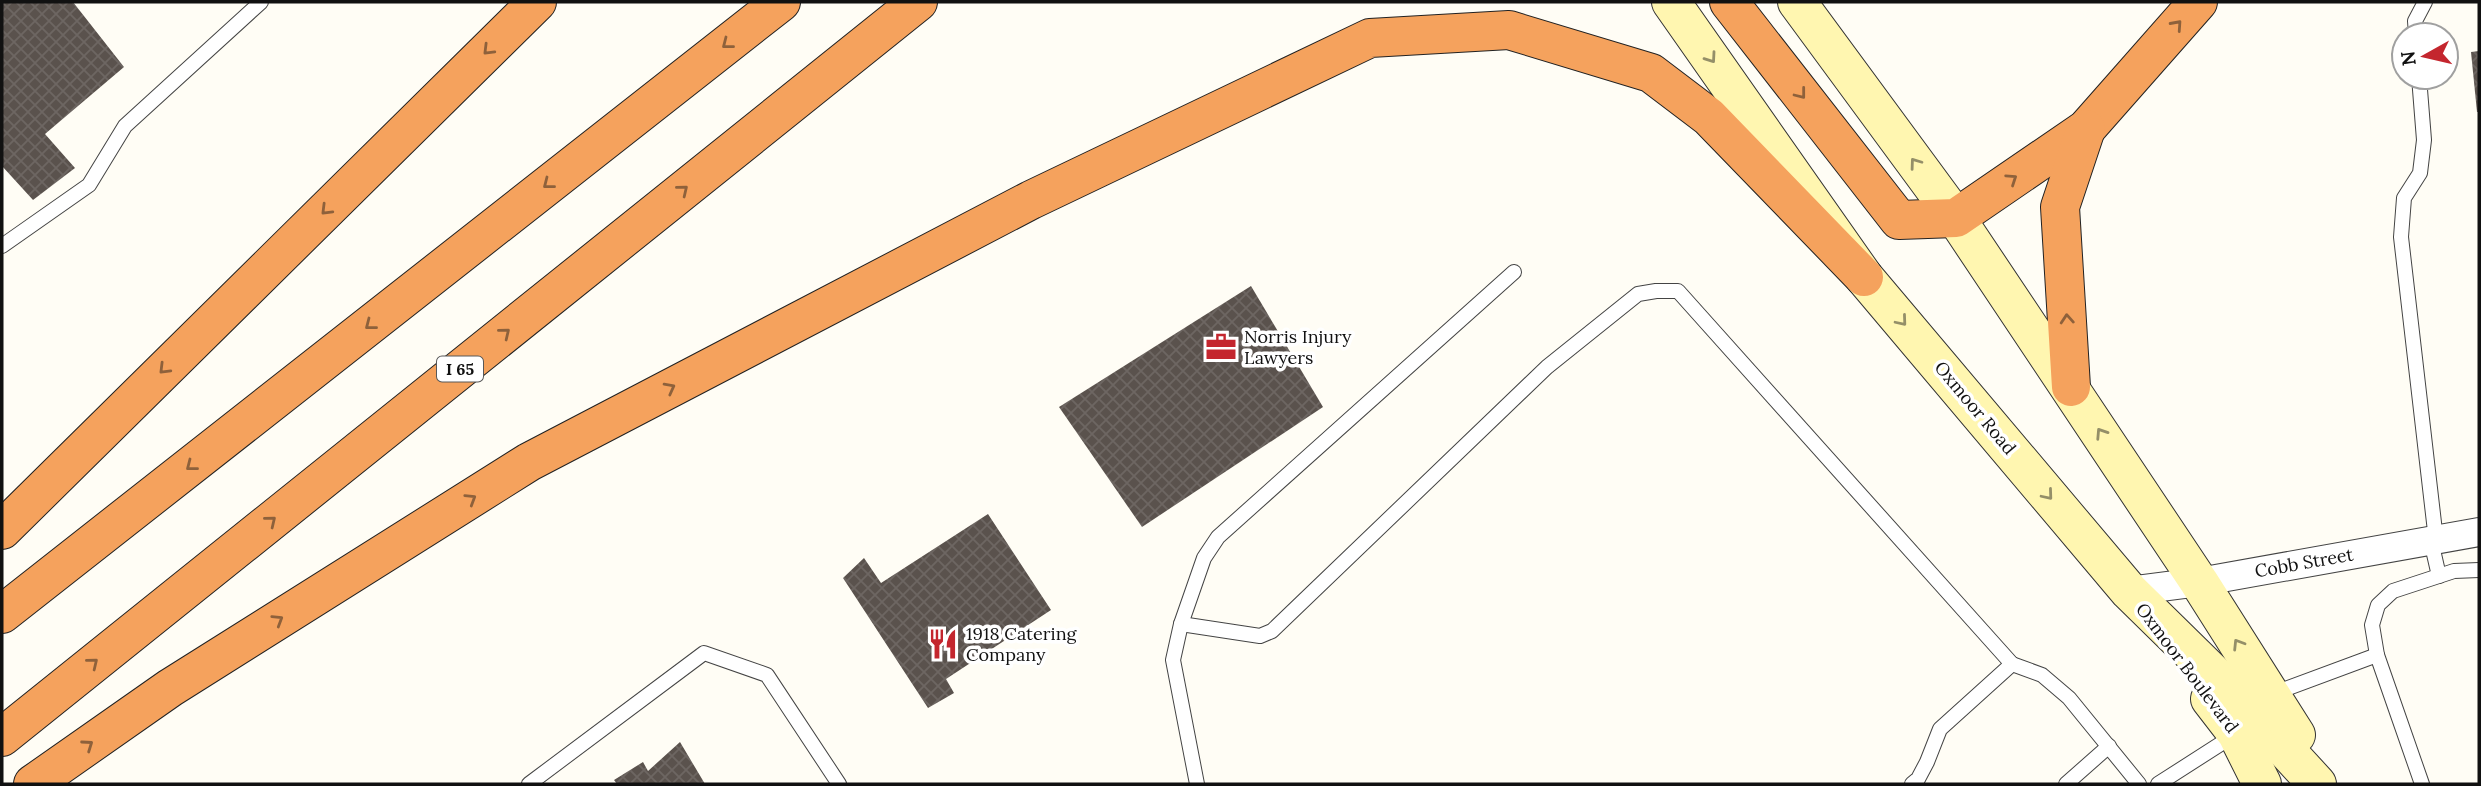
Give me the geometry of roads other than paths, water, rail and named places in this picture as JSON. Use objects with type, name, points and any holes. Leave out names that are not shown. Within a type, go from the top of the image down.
[{"type":"highway","points":[[2,530],[537,2]]},
{"type":"highway","points":[[2,614],[781,2]]},
{"type":"highway","name":"I 65","points":[[2,737],[918,2]]},
{"type":"highway","points":[[1729,2],[1899,220],[1956,218],[2086,129],[2198,2]]},
{"type":"highway","points":[[33,784],[170,688],[529,462],[1031,200],[1370,38],[1509,30],[1651,73],[1709,117],[1864,276]]},
{"type":"highway","points":[[2071,387],[2060,207],[2086,129]]},
{"type":"main road","name":"Oxmoor Road","points":[[1671,2],[1864,276],[2129,591],[2238,698],[2317,784]]},
{"type":"main road","points":[[1797,2],[1956,218],[2071,387],[2328,784]]},
{"type":"main road","name":"Oxmoor Boulevard","points":[[2129,591],[2237,734],[2262,784]]},
{"type":"street","name":"Cobb Street","points":[[2129,591],[2199,582],[2479,533]]},
{"type":"lane","points":[[2,246],[89,185],[125,125],[261,2]]},
{"type":"lane","points":[[2415,21],[2425,2]]},
{"type":"lane","points":[[2419,91],[2424,140],[2420,173],[2403,198],[2400,237],[2439,576]]},
{"type":"lane","points":[[1197,784],[1173,660],[1181,624],[1204,558],[1219,537],[1514,272]]},
{"type":"lane","points":[[1181,624],[1260,636],[1272,631],[1547,367],[1638,294],[1678,291],[2012,664],[2042,675],[2069,698],[2139,784]]},
{"type":"lane","points":[[2422,784],[2377,655],[2372,625],[2378,605],[2393,591],[2454,571],[2479,570]]},
{"type":"lane","points":[[529,784],[704,653],[767,675],[839,784]]},
{"type":"lane","points":[[2270,694],[2377,655]]},
{"type":"lane","points":[[1912,784],[1918,779],[1927,762],[1940,729],[2012,664]]},
{"type":"lane","points":[[2158,784],[2237,734]]},
{"type":"lane","points":[[2066,784],[2109,746]]},
{"type":"place","name":"Norris Injury Lawyers","points":[[1221,347]]},
{"type":"place","name":"1918 Catering Company","points":[[943,644]]}]
